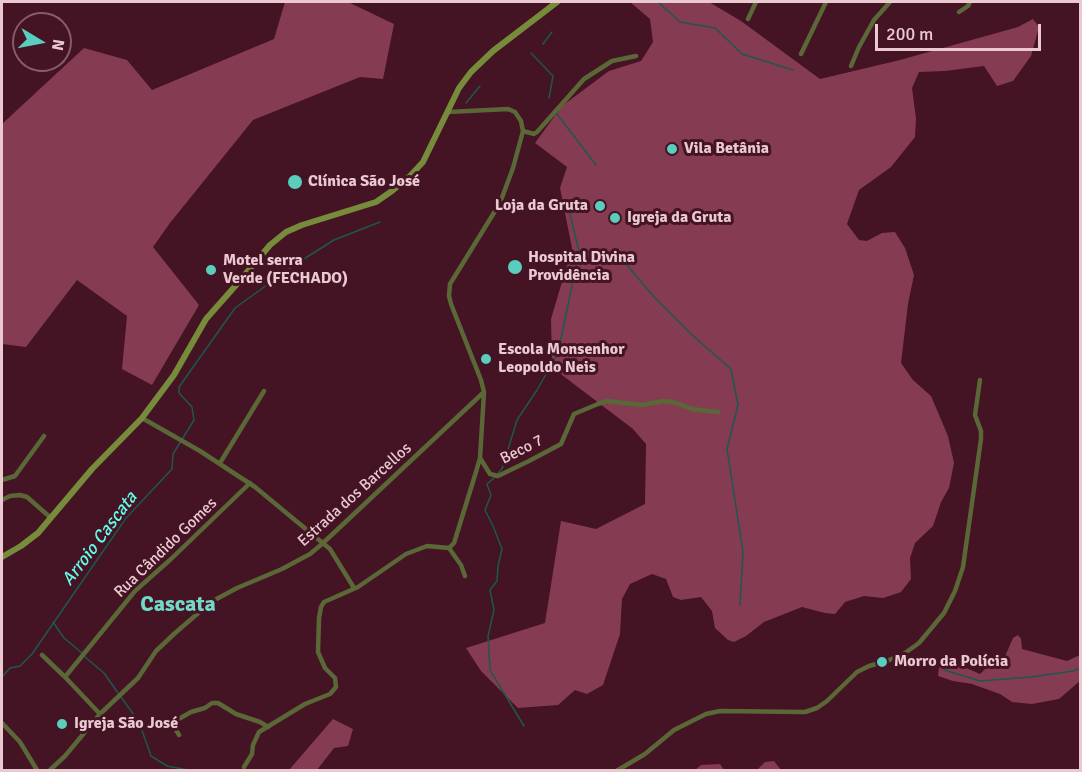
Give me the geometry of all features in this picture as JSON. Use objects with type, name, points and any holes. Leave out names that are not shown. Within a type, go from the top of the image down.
[{"type":"main road","points":[[2,557],[21,546],[38,532],[92,470],[142,418],[174,375],[206,319],[270,245],[286,232],[302,225],[375,202],[392,192],[423,162],[459,88],[471,72],[493,51],[557,2]]},
{"type":"street","points":[[748,19],[756,2]]},
{"type":"street","points":[[801,54],[826,2]]},
{"type":"street","points":[[851,66],[874,20],[890,2]]},
{"type":"street","points":[[959,12],[970,2]]},
{"type":"street","points":[[523,131],[534,134],[537,132],[584,79],[612,61],[636,56]]},
{"type":"street","points":[[448,112],[508,110],[515,112],[522,121],[523,131],[500,203],[450,284],[451,304],[484,392],[480,458],[454,543],[449,548]]},
{"type":"street","points":[[618,771],[645,754],[674,730],[706,714],[720,711],[805,712],[817,708],[857,672],[887,661],[919,643],[944,613],[963,567],[981,431],[975,415],[980,380]]},
{"type":"street","points":[[220,464],[264,391]]},
{"type":"street","name":"Estrada dos Barcellos","points":[[50,771],[100,714],[138,678],[156,651],[210,602],[237,588],[282,570],[310,554],[484,392]]},
{"type":"street","name":"Beco 7","points":[[480,458],[490,474],[498,476],[561,444],[574,414],[607,402],[642,405],[663,401],[692,409],[718,412]]},
{"type":"street","points":[[142,418],[250,483],[330,549],[354,588]]},
{"type":"street","points":[[2,480],[15,477],[44,436]]},
{"type":"street","name":"Rua Cândido Gomes","points":[[65,677],[135,591],[250,483]]},
{"type":"street","points":[[2,500],[10,496],[27,497],[51,518]]},
{"type":"street","points":[[243,767],[252,754],[259,732],[305,704],[330,694],[336,687],[335,678],[325,668],[319,656],[319,618],[324,602],[354,588],[406,554],[427,546],[449,548]]},
{"type":"street","points":[[449,548],[465,576]]},
{"type":"street","points":[[42,655],[100,714]]},
{"type":"street","points":[[179,735],[176,730],[177,720],[191,712],[218,703],[236,714],[268,727]]},
{"type":"street","points":[[2,723],[20,742],[37,771]]},
{"type":"shaded area","points":[[285,2],[348,2],[394,24],[383,79],[360,77],[253,120],[153,247],[199,305],[152,385],[122,369],[127,316],[77,280],[26,347],[2,344],[2,124],[58,72],[72,72],[72,59],[84,48],[127,60],[152,90],[274,39]]},
{"type":"shaded area","points":[[630,2],[709,2],[741,21],[820,79],[900,60],[1018,27],[1033,19],[1039,27],[1031,56],[1013,81],[997,86],[984,66],[919,72],[912,88],[916,119],[915,137],[891,167],[859,190],[847,224],[859,240],[867,241],[882,233],[895,232],[905,248],[914,275],[901,363],[913,380],[931,396],[948,436],[954,463],[949,488],[941,502],[933,526],[915,543],[910,558],[911,579],[901,592],[883,598],[864,596],[845,602],[835,614],[802,607],[764,622],[734,642],[728,640],[715,628],[712,611],[701,597],[681,600],[673,597],[666,579],[652,574],[630,584],[622,599],[620,634],[603,685],[587,694],[575,690],[558,705],[518,708],[481,671],[466,648],[545,623],[561,521],[596,529],[645,504],[646,444],[633,429],[562,375],[552,362],[551,319],[572,248],[560,188],[567,167],[535,143],[562,106],[609,71],[641,61],[653,42],[650,19]]},
{"type":"shaded area","points":[[1018,635],[1022,649],[1067,661],[1080,655],[1080,681],[1059,699],[1032,704],[1012,702],[1000,694],[972,684],[938,676],[939,667],[955,663],[980,674],[987,667],[1003,661],[1013,638]]},
{"type":"shaded area","points":[[333,719],[353,729],[348,746],[334,748],[317,770],[289,770]]},
{"type":"shaded area","points":[[774,761],[781,770],[757,770],[765,762]]},
{"type":"shaded area","points":[[720,764],[724,770],[695,770],[701,765]]},
{"type":"waterway","points":[[658,2],[680,22],[715,28],[742,54],[793,70]]},
{"type":"waterway","name":"Arroio Cascata","points":[[543,44],[552,32]]},
{"type":"waterway","points":[[531,53],[553,76],[549,98]]},
{"type":"waterway","name":"Arroio Cascata","points":[[466,103],[480,86]]},
{"type":"waterway","points":[[557,114],[596,165]]},
{"type":"waterway","points":[[498,473],[502,469],[517,420],[558,353],[579,252],[570,214],[574,206]]},
{"type":"waterway","name":"Arroio Cascata","points":[[2,677],[10,668],[20,666],[32,654],[126,518],[172,469],[173,454],[194,420],[192,407],[179,393],[179,387],[235,308],[334,240],[380,222]]},
{"type":"waterway","points":[[622,259],[654,297],[731,369],[738,405],[727,449],[743,552],[740,605]]},
{"type":"waterway","points":[[495,477],[487,484],[491,495],[485,510],[502,549],[497,581],[490,590],[494,610],[488,636],[490,670],[524,726]]},
{"type":"waterway","points":[[53,622],[64,638],[82,653]]},
{"type":"waterway","points":[[85,657],[104,673],[118,693]]},
{"type":"waterway","points":[[944,670],[980,681],[1031,677],[1080,668]]},
{"type":"waterway","points":[[121,697],[139,722],[151,756],[167,766],[188,770]]},
{"type":"place","name":"Vila Betânia","points":[[672,149]]},
{"type":"place","name":"Clínica São José","points":[[295,182]]},
{"type":"place","name":"Loja da Gruta","points":[[600,206]]},
{"type":"place","name":"Igreja da Gruta","points":[[615,218]]},
{"type":"place","name":"Hospital Divina Providência","points":[[515,267]]},
{"type":"place","name":"Motel serra Verde (FECHADO)","points":[[211,270]]},
{"type":"place","name":"Escola Monsenhor Leopoldo Neis","points":[[486,359]]},
{"type":"place","name":"Morro da Polícia","points":[[882,662]]},
{"type":"place","name":"Igreja São José","points":[[62,724]]},
{"type":"district","name":"Cascata","points":[[178,605]]}]
